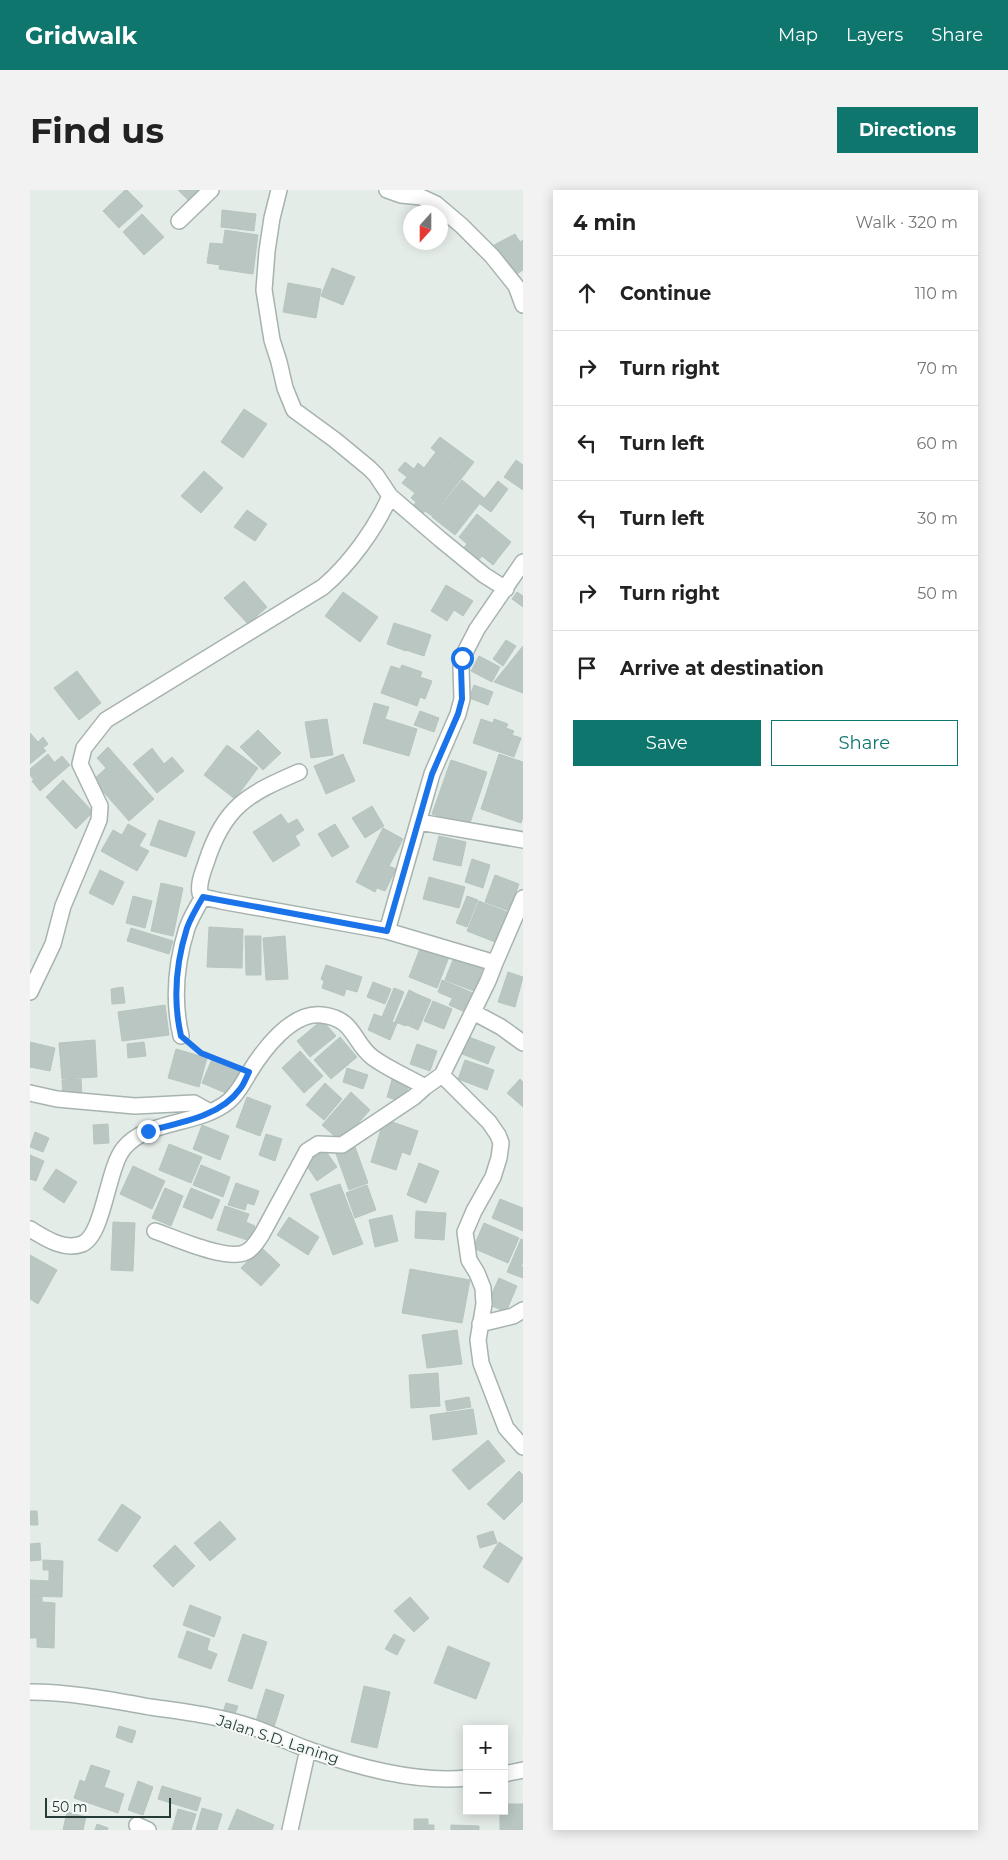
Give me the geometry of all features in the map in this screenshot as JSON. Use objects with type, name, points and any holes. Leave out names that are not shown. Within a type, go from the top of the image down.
[{"type":"street","points":[[179,221],[211,190]]},
{"type":"street","points":[[280,190],[272,218],[264,290],[270,333],[289,402],[299,416],[335,440],[369,468],[390,496],[484,575],[506,589]]},
{"type":"street","points":[[386,190],[401,195],[421,197],[436,204],[462,226],[492,256],[516,286],[523,305]]},
{"type":"street","points":[[30,992],[53,944],[63,906],[99,820],[100,806],[80,764],[80,756],[84,748],[106,720],[332,580],[366,538],[382,514],[390,496]]},
{"type":"street","points":[[387,931],[432,774],[458,714],[462,699],[462,658],[478,628],[523,562]]},
{"type":"street","points":[[203,897],[199,889],[210,850],[228,815],[240,803],[251,796],[276,782],[300,772]]},
{"type":"street","points":[[418,822],[523,840]]},
{"type":"street","points":[[203,897],[387,931],[495,963]]},
{"type":"street","points":[[181,1036],[176,1005],[179,965],[188,928],[203,897]]},
{"type":"street","points":[[155,1231],[220,1254],[234,1255],[247,1252],[262,1234],[307,1151],[318,1144],[342,1145],[414,1097],[425,1086],[442,1075],[473,1012],[523,898]]},
{"type":"street","points":[[473,1012],[501,1027],[523,1043]]},
{"type":"street","points":[[30,1229],[60,1244],[71,1246],[84,1244],[91,1237],[98,1222],[114,1167],[123,1149],[135,1138],[148,1131],[183,1122],[210,1112],[229,1100],[240,1089],[249,1072],[284,1028],[304,1017],[321,1014],[340,1019],[355,1035],[370,1056],[425,1086]]},
{"type":"street","points":[[442,1075],[489,1122],[501,1143],[499,1158],[493,1176],[465,1232],[469,1260],[478,1273],[483,1288],[484,1304],[478,1340],[481,1363],[506,1428],[523,1447]]},
{"type":"street","points":[[30,1093],[57,1099],[135,1106],[194,1103],[210,1112]]},
{"type":"street","points":[[480,1324],[513,1316],[523,1310]]},
{"type":"street","name":"Jalan S.D. Laning","points":[[30,1692],[87,1696],[217,1717],[254,1728],[356,1765],[391,1773],[434,1779],[463,1778]]},
{"type":"street","points":[[290,1830],[308,1749]]},
{"type":"street","points":[[508,1773],[523,1770]]},
{"type":"path","points":[[181,1036],[201,1053],[249,1072]]},
{"type":"building","points":[[125,190],[143,206],[119,228],[103,211]]},
{"type":"building","points":[[178,190],[198,190],[188,200]]},
{"type":"building","points":[[222,210],[256,214],[254,231],[221,227]]},
{"type":"building","points":[[142,214],[164,237],[144,255],[123,232]]},
{"type":"building","points":[[225,230],[258,235],[253,274],[219,269],[220,265],[207,263],[210,243],[223,244]]},
{"type":"building","points":[[515,234],[520,242],[523,240],[523,270],[512,277],[494,245]]},
{"type":"building","points":[[332,268],[355,277],[343,305],[321,296]]},
{"type":"building","points":[[288,283],[321,289],[316,318],[283,312]]},
{"type":"building","points":[[244,409],[267,424],[243,458],[221,442]]},
{"type":"building","points":[[440,437],[459,451],[449,463],[431,448]]},
{"type":"building","points":[[459,451],[467,457],[455,473],[446,467]]},
{"type":"building","points":[[436,452],[449,463],[446,467],[461,479],[432,516],[425,511],[421,516],[411,509],[416,502],[411,498],[415,493],[402,483],[407,477],[398,470],[405,462],[414,469],[418,463],[424,468]]},
{"type":"building","points":[[467,457],[474,462],[461,479],[455,473]]},
{"type":"building","points":[[516,460],[523,465],[523,490],[504,477]]},
{"type":"building","points":[[204,471],[223,488],[201,513],[181,496]]},
{"type":"building","points":[[462,480],[484,498],[455,535],[432,517]]},
{"type":"building","points":[[498,481],[508,489],[491,512],[480,504]]},
{"type":"building","points":[[247,510],[267,524],[255,541],[234,527]]},
{"type":"building","points":[[477,514],[511,542],[493,565],[482,556],[475,564],[460,552],[467,544],[459,537]]},
{"type":"building","points":[[244,581],[267,607],[248,624],[224,598]]},
{"type":"building","points":[[446,585],[473,601],[463,616],[454,610],[447,621],[431,611]]},
{"type":"building","points":[[343,592],[378,617],[360,642],[325,616]]},
{"type":"building","points":[[517,592],[523,596],[523,607],[512,599]]},
{"type":"building","points":[[394,623],[413,629],[406,651],[387,644]]},
{"type":"building","points":[[413,629],[431,635],[424,656],[406,650]]},
{"type":"building","points":[[506,640],[516,646],[503,666],[493,659]]},
{"type":"building","points":[[523,646],[523,693],[494,682]]},
{"type":"building","points":[[479,656],[500,667],[492,682],[471,671]]},
{"type":"building","points":[[402,665],[422,672],[420,677],[432,681],[425,699],[420,697],[417,706],[381,693],[391,666],[400,669]]},
{"type":"building","points":[[77,671],[101,703],[79,720],[54,688]]},
{"type":"building","points":[[474,685],[493,692],[488,705],[469,698]]},
{"type":"building","points":[[374,703],[389,707],[385,719],[417,729],[409,756],[363,743]]},
{"type":"building","points":[[420,711],[439,718],[434,732],[414,725]]},
{"type":"building","points":[[327,719],[333,755],[311,758],[305,722]]},
{"type":"building","points":[[481,719],[493,723],[494,719],[508,724],[506,728],[514,731],[512,735],[521,738],[514,757],[473,743]]},
{"type":"building","points":[[258,730],[281,753],[263,770],[240,747]]},
{"type":"building","points":[[30,733],[38,742],[43,737],[48,744],[43,748],[46,751],[30,764]]},
{"type":"building","points":[[227,745],[258,768],[235,799],[204,775]]},
{"type":"building","points":[[108,747],[154,799],[129,821],[93,780],[106,768],[97,758]]},
{"type":"building","points":[[152,748],[164,764],[172,757],[184,771],[157,793],[133,764]]},
{"type":"building","points":[[48,754],[54,762],[33,779],[30,775],[30,769]]},
{"type":"building","points":[[343,754],[355,781],[326,794],[314,766]]},
{"type":"building","points":[[499,754],[523,762],[523,817],[521,823],[481,809]]},
{"type":"building","points":[[62,756],[70,765],[40,791],[32,781]]},
{"type":"building","points":[[451,760],[487,772],[469,826],[432,814]]},
{"type":"building","points":[[63,780],[93,812],[76,829],[46,797]]},
{"type":"building","points":[[372,806],[384,826],[365,838],[352,818]]},
{"type":"building","points":[[281,814],[288,824],[297,819],[304,830],[295,836],[300,845],[273,862],[253,832]]},
{"type":"building","points":[[159,820],[195,832],[186,857],[150,845]]},
{"type":"building","points":[[128,824],[146,834],[139,846],[149,851],[137,871],[101,851],[113,830],[122,835]]},
{"type":"building","points":[[335,824],[349,847],[332,857],[318,834]]},
{"type":"building","points":[[383,828],[403,839],[389,866],[396,869],[385,891],[377,888],[375,892],[356,882]]},
{"type":"building","points":[[439,836],[466,842],[461,866],[433,860]]},
{"type":"building","points":[[472,859],[490,865],[483,888],[465,882]]},
{"type":"building","points":[[100,870],[124,882],[113,905],[89,893]]},
{"type":"building","points":[[495,875],[519,884],[509,911],[485,902]]},
{"type":"building","points":[[429,877],[465,887],[459,908],[423,899]]},
{"type":"building","points":[[161,883],[183,888],[173,936],[151,931]]},
{"type":"building","points":[[133,896],[152,901],[145,928],[126,923]]},
{"type":"building","points":[[467,896],[478,900],[467,927],[456,923]]},
{"type":"building","points":[[479,901],[507,912],[495,942],[467,931]]},
{"type":"building","points":[[209,927],[243,929],[242,968],[207,967]]},
{"type":"building","points":[[131,928],[173,941],[169,954],[127,941]]},
{"type":"building","points":[[245,936],[261,936],[261,975],[246,975]]},
{"type":"building","points":[[285,936],[288,979],[266,980],[263,938]]},
{"type":"building","points":[[421,946],[449,957],[437,988],[409,977]]},
{"type":"building","points":[[454,957],[483,968],[474,991],[445,980]]},
{"type":"building","points":[[326,965],[362,977],[357,992],[346,989],[344,996],[322,988],[324,981],[321,979]]},
{"type":"building","points":[[508,972],[523,977],[515,1007],[498,1002]]},
{"type":"building","points":[[442,980],[473,993],[468,1005],[438,992]]},
{"type":"building","points":[[373,982],[391,989],[385,1004],[367,997]]},
{"type":"building","points":[[123,987],[125,1003],[112,1004],[111,989]]},
{"type":"building","points":[[394,988],[404,992],[392,1022],[397,1023],[390,1040],[368,1030],[374,1014],[382,1017]]},
{"type":"building","points":[[409,990],[419,995],[406,1026],[395,1022]]},
{"type":"building","points":[[419,995],[431,1000],[418,1030],[407,1025]]},
{"type":"building","points":[[452,999],[468,1005],[465,1012],[449,1005]]},
{"type":"building","points":[[433,1001],[452,1009],[444,1029],[424,1021]]},
{"type":"building","points":[[165,1005],[169,1035],[122,1041],[118,1012]]},
{"type":"building","points":[[322,1020],[336,1036],[310,1057],[297,1041]]},
{"type":"building","points":[[340,1037],[357,1057],[331,1079],[314,1060]]},
{"type":"building","points":[[469,1037],[495,1047],[488,1064],[462,1054]]},
{"type":"building","points":[[95,1040],[97,1077],[62,1079],[59,1043]]},
{"type":"building","points":[[30,1042],[55,1048],[50,1071],[30,1067]]},
{"type":"building","points":[[144,1042],[146,1056],[128,1058],[127,1044]]},
{"type":"building","points":[[417,1044],[437,1051],[430,1071],[410,1064]]},
{"type":"building","points":[[176,1049],[207,1058],[199,1087],[168,1078]]},
{"type":"building","points":[[300,1051],[323,1076],[304,1093],[282,1068]]},
{"type":"building","points":[[212,1059],[243,1072],[233,1096],[202,1083]]},
{"type":"building","points":[[465,1060],[494,1070],[487,1090],[458,1079]]},
{"type":"building","points":[[347,1068],[368,1075],[363,1089],[343,1082]]},
{"type":"building","points":[[394,1073],[411,1079],[403,1102],[387,1097]]},
{"type":"building","points":[[81,1079],[82,1097],[63,1098],[62,1080]]},
{"type":"building","points":[[520,1079],[523,1082],[523,1107],[507,1093]]},
{"type":"building","points":[[325,1083],[342,1099],[324,1120],[306,1105]]},
{"type":"building","points":[[351,1092],[370,1110],[341,1142],[322,1125]]},
{"type":"building","points":[[247,1097],[271,1106],[260,1136],[236,1127]]},
{"type":"building","points":[[384,1119],[418,1131],[410,1155],[402,1152],[396,1170],[371,1162]]},
{"type":"building","points":[[108,1124],[109,1143],[94,1144],[93,1125]]},
{"type":"building","points":[[202,1125],[229,1136],[220,1160],[193,1149]]},
{"type":"building","points":[[35,1132],[49,1138],[43,1152],[30,1147]]},
{"type":"building","points":[[266,1134],[282,1139],[275,1161],[259,1155]]},
{"type":"building","points":[[169,1144],[202,1157],[191,1183],[159,1170]]},
{"type":"building","points":[[354,1144],[368,1183],[349,1190],[335,1151]]},
{"type":"building","points":[[325,1150],[337,1167],[317,1181],[305,1163]]},
{"type":"building","points":[[30,1155],[44,1161],[36,1181],[30,1179]]},
{"type":"building","points":[[419,1163],[439,1171],[426,1203],[407,1195]]},
{"type":"building","points":[[201,1165],[230,1177],[223,1197],[193,1185]]},
{"type":"building","points":[[133,1166],[165,1181],[152,1209],[120,1194]]},
{"type":"building","points":[[56,1169],[77,1182],[64,1203],[43,1189]]},
{"type":"building","points":[[236,1183],[259,1191],[254,1205],[247,1203],[245,1210],[228,1205]]},
{"type":"building","points":[[340,1184],[363,1244],[333,1255],[310,1194]]},
{"type":"building","points":[[367,1185],[376,1210],[355,1218],[346,1193]]},
{"type":"building","points":[[165,1188],[183,1196],[171,1226],[152,1218]]},
{"type":"building","points":[[191,1188],[220,1200],[212,1219],[183,1207]]},
{"type":"building","points":[[500,1199],[523,1208],[523,1231],[492,1218]]},
{"type":"building","points":[[225,1206],[249,1214],[246,1222],[255,1226],[250,1241],[217,1230]]},
{"type":"building","points":[[416,1211],[446,1213],[444,1240],[415,1238]]},
{"type":"building","points":[[392,1215],[398,1241],[375,1247],[369,1220]]},
{"type":"building","points":[[289,1217],[319,1237],[308,1255],[277,1235]]},
{"type":"building","points":[[113,1222],[135,1223],[133,1271],[111,1270]]},
{"type":"building","points":[[484,1223],[519,1238],[508,1263],[473,1248]]},
{"type":"building","points":[[521,1239],[523,1240],[523,1262],[521,1267],[523,1267],[523,1278],[507,1272]]},
{"type":"building","points":[[261,1247],[280,1265],[261,1286],[241,1268]]},
{"type":"building","points":[[30,1255],[57,1270],[38,1304],[30,1299]]},
{"type":"building","points":[[410,1269],[470,1280],[462,1323],[402,1313]]},
{"type":"building","points":[[499,1278],[517,1286],[506,1312],[487,1304]]},
{"type":"building","points":[[457,1330],[462,1364],[427,1368],[422,1335]]},
{"type":"building","points":[[438,1373],[440,1406],[411,1408],[409,1375]]},
{"type":"building","points":[[469,1397],[471,1407],[447,1411],[445,1401]]},
{"type":"building","points":[[473,1409],[477,1434],[433,1440],[430,1415]]},
{"type":"building","points":[[488,1440],[505,1461],[469,1490],[452,1470]]},
{"type":"building","points":[[519,1471],[523,1475],[523,1501],[504,1520],[487,1504]]},
{"type":"building","points":[[122,1504],[141,1517],[117,1552],[98,1540]]},
{"type":"building","points":[[30,1511],[37,1511],[38,1525],[30,1525]]},
{"type":"building","points":[[220,1521],[236,1539],[210,1561],[194,1543]]},
{"type":"building","points":[[493,1531],[497,1543],[480,1548],[477,1536]]},
{"type":"building","points":[[499,1542],[523,1558],[508,1583],[483,1567]]},
{"type":"building","points":[[40,1543],[41,1560],[30,1561],[30,1544]]},
{"type":"building","points":[[175,1545],[195,1566],[173,1587],[153,1566]]},
{"type":"building","points":[[43,1560],[63,1561],[62,1597],[30,1596],[30,1580],[49,1581],[49,1570],[43,1570]]},
{"type":"building","points":[[30,1596],[42,1596],[42,1602],[55,1603],[54,1648],[37,1647],[37,1638],[30,1638]]},
{"type":"building","points":[[410,1597],[429,1618],[414,1632],[394,1611]]},
{"type":"building","points":[[190,1605],[221,1617],[214,1637],[183,1625]]},
{"type":"building","points":[[187,1631],[210,1639],[207,1650],[217,1654],[211,1669],[178,1657]]},
{"type":"building","points":[[243,1634],[267,1642],[252,1689],[228,1681]]},
{"type":"building","points":[[394,1634],[405,1640],[397,1655],[385,1649]]},
{"type":"building","points":[[448,1646],[490,1663],[476,1699],[434,1683]]},
{"type":"building","points":[[364,1686],[390,1692],[377,1748],[351,1742]]},
{"type":"building","points":[[266,1689],[284,1695],[274,1727],[256,1721]]},
{"type":"building","points":[[226,1703],[238,1706],[234,1716],[223,1712]]},
{"type":"building","points":[[119,1726],[136,1731],[132,1743],[116,1737]]},
{"type":"building","points":[[91,1765],[110,1771],[104,1787],[124,1794],[118,1813],[74,1798],[80,1780],[85,1782]]},
{"type":"building","points":[[138,1781],[153,1787],[143,1815],[128,1810]]},
{"type":"building","points":[[162,1786],[201,1798],[197,1811],[158,1799]]},
{"type":"building","points":[[508,1804],[523,1804],[523,1830],[500,1830],[500,1815],[508,1815]]},
{"type":"building","points":[[202,1808],[222,1814],[217,1830],[196,1830]]},
{"type":"building","points":[[178,1809],[196,1814],[191,1830],[172,1830]]},
{"type":"building","points":[[237,1809],[274,1825],[272,1830],[228,1830]]},
{"type":"building","points":[[67,1812],[86,1817],[83,1830],[63,1830]]},
{"type":"building","points":[[414,1819],[428,1819],[428,1825],[434,1825],[434,1830],[414,1830]]},
{"type":"building","points":[[97,1824],[108,1828],[107,1830],[95,1830]]},
{"type":"building","points":[[451,1825],[479,1826],[479,1830],[451,1830]]},
{"type":"route","points":[[148,1131],[183,1122],[216,1109],[240,1089],[249,1072],[201,1053],[181,1036],[176,1005],[179,965],[184,939],[203,897],[387,931],[432,774],[458,714],[462,699],[462,658]]}]
